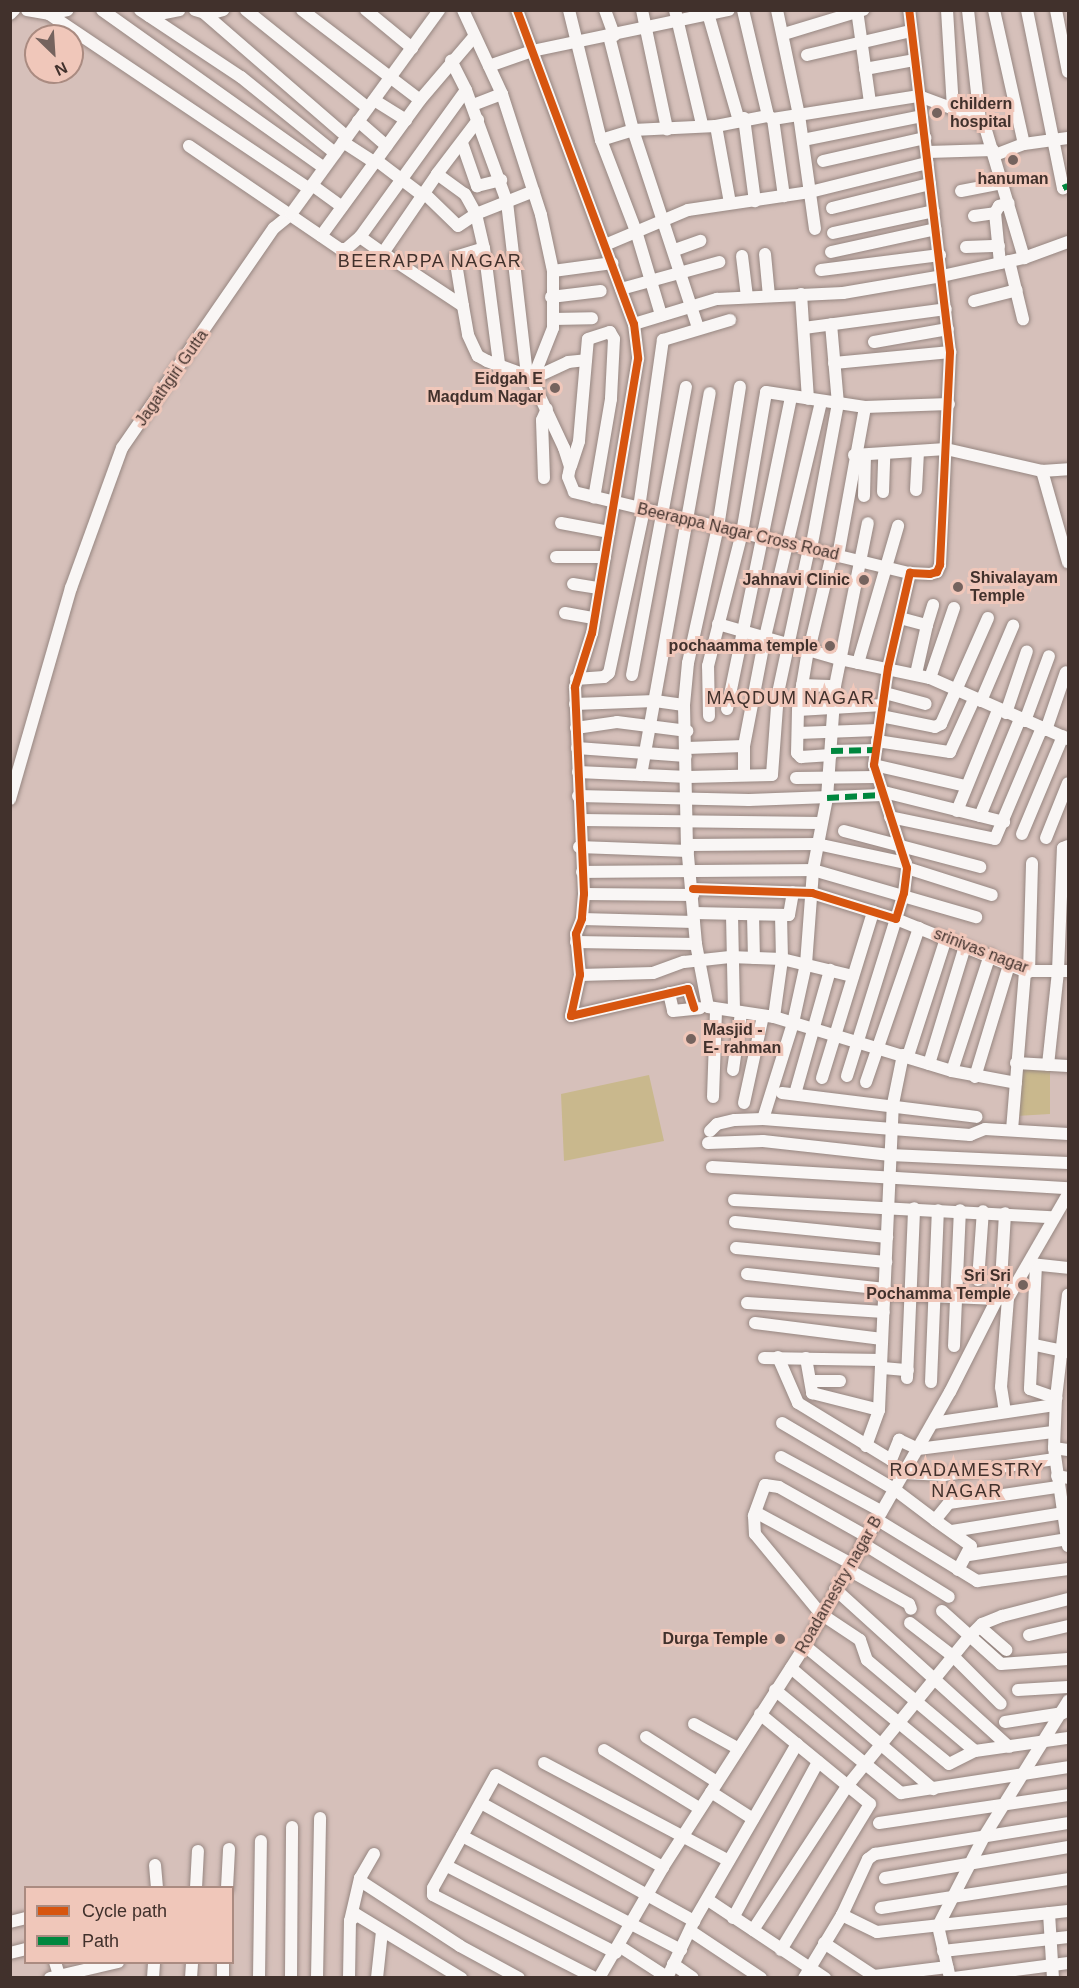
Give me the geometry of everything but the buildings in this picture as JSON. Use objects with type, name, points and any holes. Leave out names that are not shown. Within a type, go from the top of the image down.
[{"type":"street","points":[[10,14],[14,10]]},
{"type":"street","points":[[27,10],[49,14],[67,11]]},
{"type":"street","points":[[102,10],[324,168]]},
{"type":"street","points":[[145,13],[179,10]]},
{"type":"street","points":[[246,10],[371,104],[406,120]]},
{"type":"street","points":[[302,10],[420,100]]},
{"type":"street","points":[[366,10],[412,48]]},
{"type":"street","points":[[422,10],[436,15]]},
{"type":"street","points":[[463,10],[473,38],[502,94],[534,191],[553,271],[551,335],[531,376]]},
{"type":"street","points":[[517,10],[634,324],[636,383],[594,618],[576,679],[578,796],[582,820],[579,847],[584,894],[582,919],[576,942],[580,975],[571,1016],[690,989],[694,1008]]},
{"type":"street","points":[[569,10],[601,140],[636,231],[662,315]]},
{"type":"street","points":[[605,10],[633,130],[693,304],[698,328]]},
{"type":"street","points":[[642,10],[648,27],[667,129]]},
{"type":"street","points":[[489,66],[532,51],[648,27],[676,16],[729,10]]},
{"type":"street","points":[[743,10],[771,118],[784,196]]},
{"type":"street","points":[[777,10],[784,34],[799,116],[815,229]]},
{"type":"street","points":[[847,1076],[904,893],[907,866],[875,771],[877,740],[888,668],[910,573],[930,574],[937,572],[940,565],[950,352],[909,10]]},
{"type":"street","points":[[947,10],[953,108]]},
{"type":"street","points":[[968,10],[980,120],[994,152],[1024,258]]},
{"type":"street","points":[[994,10],[1024,144]]},
{"type":"street","points":[[1027,10],[1063,188],[1068,186]]},
{"type":"street","points":[[1056,10],[1068,72]]},
{"type":"street","points":[[200,12],[221,11]]},
{"type":"street","points":[[784,34],[859,11],[870,103]]},
{"type":"street","points":[[200,12],[345,139],[423,194],[455,225],[461,226],[476,214],[534,191]]},
{"type":"street","points":[[145,13],[241,76],[335,153]]},
{"type":"street","points":[[707,13],[741,120],[755,201]]},
{"type":"street","points":[[49,14],[342,207]]},
{"type":"street","name":"Jagathgiri Gutta","points":[[10,799],[71,588],[114,466],[274,228],[291,213],[436,15]]},
{"type":"street","points":[[676,16],[702,124]]},
{"type":"street","points":[[807,55],[862,40],[911,31]]},
{"type":"street","points":[[321,236],[420,100],[473,38]]},
{"type":"street","points":[[865,69],[915,60]]},
{"type":"street","name":"Beerappa Nagar Cross Road","points":[[451,61],[466,90],[501,180],[507,202],[531,376],[570,467],[568,477],[574,492],[910,573]]},
{"type":"street","points":[[189,146],[343,250],[360,237],[400,178],[466,90]]},
{"type":"street","points":[[472,105],[502,94]]},
{"type":"street","points":[[601,140],[633,130],[667,129],[702,124],[716,126],[741,120],[799,116],[919,96],[980,120]]},
{"type":"street","points":[[803,140],[922,116]]},
{"type":"street","points":[[383,253],[437,174],[478,120]]},
{"type":"street","points":[[358,121],[387,146]]},
{"type":"street","points":[[716,126],[730,203]]},
{"type":"street","points":[[823,161],[925,138]]},
{"type":"street","points":[[605,245],[688,210],[810,192],[928,158],[994,152],[1024,144],[1068,138]]},
{"type":"street","points":[[462,143],[477,186]]},
{"type":"street","points":[[437,174],[465,194],[476,214],[484,248],[499,364]]},
{"type":"street","points":[[465,194],[477,186],[501,180]]},
{"type":"street","points":[[961,191],[1003,183]]},
{"type":"street","points":[[832,208],[930,184]]},
{"type":"street","points":[[1009,203],[999,206],[995,213],[999,246],[1017,290],[1023,319]]},
{"type":"street","points":[[833,233],[934,211]]},
{"type":"street","points":[[974,216],[995,213]]},
{"type":"street","points":[[831,252],[936,229]]},
{"type":"street","points":[[360,237],[463,306]]},
{"type":"street","points":[[675,250],[700,241]]},
{"type":"street","points":[[634,324],[693,304],[747,297],[843,293],[942,276],[1024,258],[1068,242]]},
{"type":"street","points":[[966,248],[999,246]]},
{"type":"street","points":[[484,248],[455,257],[468,335],[478,356],[531,376],[568,362],[586,360]]},
{"type":"street","points":[[765,254],[769,296]]},
{"type":"street","points":[[820,270],[940,255]]},
{"type":"street","points":[[742,256],[747,297]]},
{"type":"street","points":[[621,289],[681,270],[719,262]]},
{"type":"street","points":[[553,271],[612,263]]},
{"type":"street","points":[[974,301],[1017,290]]},
{"type":"street","points":[[551,297],[601,291]]},
{"type":"street","points":[[801,294],[808,399]]},
{"type":"street","points":[[804,328],[946,309]]},
{"type":"street","points":[[553,320],[592,318]]},
{"type":"street","points":[[576,679],[604,677],[609,673],[641,509],[662,345],[669,337],[730,320]]},
{"type":"street","points":[[578,772],[688,777],[768,776],[774,772],[772,741],[778,693],[810,549],[838,404],[831,324]]},
{"type":"street","points":[[874,342],[948,329]]},
{"type":"street","points":[[570,467],[579,441],[586,360],[591,336],[614,334],[611,399],[594,498]]},
{"type":"street","points":[[834,363],[950,352]]},
{"type":"street","points":[[632,675],[686,387]]},
{"type":"street","points":[[713,1097],[712,1009],[696,944],[692,869],[688,848],[689,798],[684,705],[688,663],[718,527],[740,387]]},
{"type":"street","points":[[710,716],[708,666],[742,533],[763,397],[771,390],[821,402],[865,407],[949,404]]},
{"type":"street","points":[[641,775],[643,751],[690,520],[710,393]]},
{"type":"street","points":[[728,709],[765,538],[791,396]]},
{"type":"street","points":[[744,775],[744,746],[765,637],[821,402]]},
{"type":"street","points":[[865,407],[860,455],[802,685],[798,710],[799,755],[831,753],[877,740]]},
{"type":"street","points":[[544,478],[542,420],[547,409]]},
{"type":"street","points":[[860,455],[946,449],[1042,471],[1068,470]]},
{"type":"street","points":[[916,490],[918,452]]},
{"type":"street","points":[[883,492],[884,454]]},
{"type":"street","points":[[860,455],[864,496]]},
{"type":"street","points":[[1042,471],[1068,562]]},
{"type":"street","points":[[561,523],[609,532]]},
{"type":"street","points":[[763,1119],[793,1023],[806,963],[813,870],[820,823],[827,798],[835,686],[868,523]]},
{"type":"street","points":[[858,663],[898,526]]},
{"type":"street","points":[[556,557],[605,557]]},
{"type":"street","points":[[573,584],[599,588]]},
{"type":"street","points":[[916,674],[933,605]]},
{"type":"street","points":[[930,678],[954,608]]},
{"type":"street","points":[[565,613],[594,618]]},
{"type":"street","points":[[900,618],[927,625]]},
{"type":"street","points":[[883,705],[938,726],[988,618]]},
{"type":"street","points":[[718,624],[839,659],[930,678],[1002,712],[1066,737],[1022,834]]},
{"type":"street","points":[[798,733],[832,732],[950,752],[978,700],[1012,626]]},
{"type":"street","points":[[957,811],[1027,651]]},
{"type":"street","points":[[980,816],[1049,656]]},
{"type":"street","points":[[890,817],[990,840],[1004,822],[1066,672]]},
{"type":"street","points":[[802,685],[835,686]]},
{"type":"street","points":[[575,704],[655,701],[684,705]]},
{"type":"street","points":[[798,710],[926,704]]},
{"type":"street","points":[[576,728],[617,722],[687,731]]},
{"type":"street","points":[[577,748],[687,752],[744,746]]},
{"type":"street","points":[[796,778],[875,771],[966,786]]},
{"type":"street","points":[[1046,838],[1068,783]]},
{"type":"street","points":[[578,796],[827,798],[881,793],[1004,822]]},
{"type":"street","points":[[582,820],[820,823]]},
{"type":"street","points":[[844,831],[901,844],[980,867]]},
{"type":"street","points":[[579,847],[688,848],[817,844],[907,866],[992,895]]},
{"type":"street","points":[[1048,1065],[1063,971],[1063,848],[1068,846]]},
{"type":"street","points":[[1012,1131],[1016,1063],[1027,972],[1032,863]]},
{"type":"street","points":[[582,872],[692,869],[813,870],[904,893],[976,917]]},
{"type":"street","points":[[582,919],[781,916],[790,914],[793,892]]},
{"type":"street","name":"srinivas nagar","points":[[584,894],[812,893],[896,919],[990,955],[1027,972],[1063,971]]},
{"type":"street","points":[[822,1078],[873,912]]},
{"type":"street","points":[[732,915],[730,957],[738,1012],[733,1070]]},
{"type":"street","points":[[753,915],[754,958]]},
{"type":"street","points":[[744,1103],[769,1017],[782,959],[781,916]]},
{"type":"street","points":[[866,1082],[919,928]]},
{"type":"street","points":[[866,1446],[879,1410],[893,1104],[905,1056],[946,938]]},
{"type":"street","points":[[576,942],[696,944]]},
{"type":"street","points":[[929,1064],[965,946]]},
{"type":"street","points":[[952,1071],[990,955]]},
{"type":"street","points":[[580,975],[653,973],[700,959],[730,957],[782,959],[853,976]]},
{"type":"street","points":[[975,1077],[1009,965]]},
{"type":"street","points":[[795,1094],[830,970]]},
{"type":"street","points":[[669,993],[673,1011],[694,1008],[712,1009],[769,1017],[879,1047],[952,1071],[1016,1083]]},
{"type":"street","points":[[1016,1063],[1068,1066]]},
{"type":"street","points":[[782,1093],[893,1104],[977,1116]]},
{"type":"street","points":[[1068,1134],[985,1129],[970,1135],[763,1119],[735,1120],[717,1124],[709,1137],[890,1155],[1068,1163]]},
{"type":"street","points":[[712,1167],[1068,1188]]},
{"type":"street","name":"Roadamestry nagar B","points":[[597,1977],[617,1949],[663,1866],[699,1808],[805,1646],[848,1566],[933,1424],[1002,1298],[1031,1264],[1052,1217],[1068,1194]]},
{"type":"street","points":[[734,1200],[983,1211],[1052,1217]]},
{"type":"street","points":[[764,1358],[806,1358],[882,1364],[907,1374],[914,1208]]},
{"type":"street","points":[[931,1382],[938,1210]]},
{"type":"street","points":[[954,1346],[960,1210]]},
{"type":"street","points":[[978,1280],[983,1211]]},
{"type":"street","points":[[1005,1213],[1001,1387],[1005,1412]]},
{"type":"street","points":[[735,1222],[887,1237]]},
{"type":"street","points":[[736,1248],[886,1262]]},
{"type":"street","points":[[1056,1401],[1030,1389],[1035,1345],[1031,1264],[1068,1268]]},
{"type":"street","points":[[747,1274],[909,1295],[1002,1298]]},
{"type":"street","points":[[1068,1295],[1066,1352],[1056,1401],[1053,1432],[1054,1454],[1061,1480],[1068,1546]]},
{"type":"street","points":[[747,1303],[884,1312]]},
{"type":"street","points":[[755,1323],[882,1339]]},
{"type":"street","points":[[1035,1345],[1066,1352]]},
{"type":"street","points":[[778,1357],[798,1404],[891,1460],[899,1440],[918,1449],[1053,1432]]},
{"type":"street","points":[[806,1358],[812,1393],[879,1410]]},
{"type":"street","points":[[811,1381],[840,1381]]},
{"type":"street","points":[[933,1424],[1056,1401]]},
{"type":"street","points":[[782,1423],[894,1489],[971,1546],[969,1555],[958,1570]]},
{"type":"street","points":[[904,1473],[944,1475],[1068,1450]]},
{"type":"street","points":[[781,1457],[878,1515],[977,1581],[1068,1569]]},
{"type":"street","points":[[935,1520],[955,1500],[1061,1480]]},
{"type":"street","points":[[949,1597],[864,1539],[779,1487],[765,1485],[757,1513],[755,1534],[821,1614],[860,1641],[867,1660],[975,1751]]},
{"type":"street","points":[[952,1531],[1064,1508]]},
{"type":"street","points":[[757,1513],[909,1604],[911,1609]]},
{"type":"street","points":[[969,1555],[1068,1539]]},
{"type":"street","points":[[835,1589],[1009,1747]]},
{"type":"street","points":[[753,1930],[848,1785],[881,1743],[919,1702],[968,1638],[980,1627],[1002,1616],[1068,1599]]},
{"type":"street","points":[[942,1611],[968,1638],[1001,1664],[1068,1659]]},
{"type":"street","points":[[910,1623],[954,1657],[1001,1704]]},
{"type":"street","points":[[1029,1635],[1068,1626]]},
{"type":"street","points":[[980,1627],[1006,1650]]},
{"type":"street","points":[[805,1646],[949,1764],[975,1751],[1068,1738]]},
{"type":"street","points":[[791,1668],[933,1789]]},
{"type":"street","points":[[1018,1690],[1068,1687]]},
{"type":"street","points":[[775,1690],[901,1793],[1068,1767]]},
{"type":"street","points":[[950,1974],[938,1926],[985,1835],[1042,1742],[1064,1713],[1068,1701]]},
{"type":"street","points":[[1005,1722],[1064,1713]]},
{"type":"street","points":[[760,1714],[870,1804],[781,1950]]},
{"type":"street","points":[[694,1724],[739,1749]]},
{"type":"street","points":[[646,1737],[753,1819]]},
{"type":"street","points":[[447,1866],[617,1949],[667,1977],[729,1861],[797,1744]]},
{"type":"street","points":[[603,1750],[699,1808]]},
{"type":"street","points":[[733,1918],[818,1762]]},
{"type":"street","points":[[544,1763],[684,1835],[729,1861]]},
{"type":"street","points":[[597,1977],[436,1898],[431,1892],[496,1775],[663,1866]]},
{"type":"street","points":[[879,1823],[1068,1795]]},
{"type":"street","points":[[481,1803],[648,1896],[761,1977]]},
{"type":"street","points":[[317,1977],[320,1818]]},
{"type":"street","points":[[807,1973],[842,1915],[868,1858],[875,1854],[1068,1823]]},
{"type":"street","points":[[291,1977],[292,1827]]},
{"type":"street","points":[[462,1836],[681,1950]]},
{"type":"street","points":[[259,1977],[261,1841]]},
{"type":"street","points":[[885,1878],[1068,1847]]},
{"type":"street","points":[[227,1886],[229,1849]]},
{"type":"street","points":[[196,1886],[198,1851]]},
{"type":"street","points":[[349,1977],[350,1921],[360,1878],[374,1854]]},
{"type":"street","points":[[155,1865],[157,1886]]},
{"type":"street","points":[[360,1878],[460,1946],[519,1977]]},
{"type":"street","points":[[881,1908],[1068,1879]]},
{"type":"street","points":[[708,1900],[781,1950],[807,1973],[825,1977]]},
{"type":"street","points":[[842,1915],[877,1932],[1068,1911]]},
{"type":"street","points":[[1049,1913],[1052,1971]]},
{"type":"street","points":[[350,1921],[357,1915],[461,1977]]},
{"type":"street","points":[[378,1977],[382,1931]]},
{"type":"street","points":[[943,1951],[1068,1937]]},
{"type":"street","points":[[824,1943],[874,1976],[1052,1971],[1068,1963]]},
{"type":"street","points":[[56,1977],[110,1964]]},
{"type":"street","points":[[673,1964],[693,1977]]},
{"type":"shaded area","points":[[1019,1065],[1050,1069],[1050,1114],[1016,1116]]},
{"type":"shaded area","points":[[649,1075],[664,1141],[564,1161],[561,1094]]},
{"type":"marked path","points":[[1063,188],[1068,186]]},
{"type":"marked path","points":[[831,751],[876,750]]},
{"type":"marked path","points":[[827,798],[882,795]]},
{"type":"cycle path","points":[[517,10],[634,324],[638,359],[592,633],[575,687],[584,894],[582,919],[576,934],[580,975],[571,1016],[688,989],[694,1008]]},
{"type":"cycle path","points":[[693,889],[812,893],[896,919],[904,893],[907,868],[874,765],[888,668],[910,573],[930,574],[937,572],[940,565],[950,352],[909,10]]},
{"type":"place","name":"childern hospital","points":[[937,113]]},
{"type":"place","name":"hanuman","points":[[1013,160]]},
{"type":"place","name":"Eidgah E Maqdum Nagar","points":[[555,388]]},
{"type":"place","name":"Jahnavi Clinic","points":[[864,580]]},
{"type":"place","name":"Shivalayam Temple","points":[[958,587]]},
{"type":"place","name":"pochaamma temple","points":[[830,646]]},
{"type":"place","name":"Masjid - E- rahman","points":[[691,1039]]},
{"type":"place","name":"Sri Sri Pochamma Temple","points":[[1023,1285]]},
{"type":"place","name":"Durga Temple","points":[[780,1639]]},
{"type":"district","name":"BEERAPPA NAGAR","points":[[430,261]]},
{"type":"district","name":"MAQDUM NAGAR","points":[[791,698]]},
{"type":"district","name":"ROADAMESTRY NAGAR","points":[[967,1481]]}]
